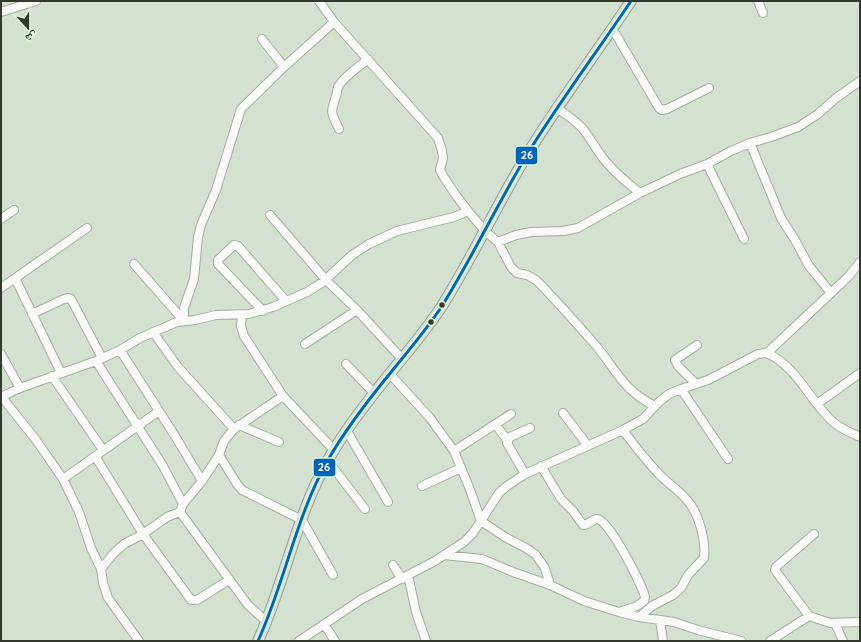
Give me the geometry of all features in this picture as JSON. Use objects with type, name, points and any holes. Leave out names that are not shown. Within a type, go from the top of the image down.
[{"type":"main road","points":[[258,641],[267,622],[302,520],[334,450],[374,393],[426,329],[441,307],[527,155],[556,108],[631,1]]},
{"type":"street","points":[[1,12],[36,1]]},
{"type":"street","points":[[319,1],[334,22],[438,138],[442,150],[441,173],[454,194],[468,211],[498,242],[511,267],[517,273],[527,275],[536,280],[596,346],[626,386],[642,400],[655,406]]},
{"type":"street","points":[[758,1],[763,13]]},
{"type":"street","points":[[184,321],[184,308],[194,279],[198,237],[201,225],[216,190],[239,113],[244,105],[334,22]]},
{"type":"street","points":[[612,28],[659,108],[662,110],[667,109],[709,88]]},
{"type":"street","points":[[262,39],[284,67]]},
{"type":"street","points":[[339,129],[332,114],[331,107],[338,88],[343,80],[368,59]]},
{"type":"street","points":[[498,242],[516,235],[531,232],[563,231],[578,228],[640,193],[680,174],[707,164],[750,143],[798,127],[818,114],[836,98],[860,81]]},
{"type":"street","points":[[556,108],[574,120],[583,130],[598,154],[622,178],[640,193]]},
{"type":"street","points":[[750,143],[781,218],[809,266],[831,293]]},
{"type":"street","points":[[707,164],[744,239]]},
{"type":"street","points":[[1,219],[14,210]]},
{"type":"street","points":[[139,641],[108,598],[101,569],[91,548],[79,512],[63,479],[36,440],[1,396],[99,359],[120,350],[140,338],[177,322],[195,320],[216,315],[242,315],[263,311],[307,292],[326,280],[360,249],[397,231],[454,217],[468,211]]},
{"type":"street","points":[[270,215],[326,280],[357,310],[402,359]]},
{"type":"street","points":[[1,288],[87,228]]},
{"type":"street","points":[[263,311],[218,264],[218,260],[234,245],[238,246],[286,301]]},
{"type":"street","points":[[299,641],[362,599],[405,577],[464,542],[481,521],[486,511],[499,493],[525,474],[623,430],[643,418],[669,394],[708,380],[753,357],[767,353],[848,277],[860,262]]},
{"type":"street","points":[[134,264],[184,321]]},
{"type":"street","points":[[15,278],[61,373]]},
{"type":"street","points":[[32,314],[64,299],[71,299],[99,359],[163,466],[183,504]]},
{"type":"street","points":[[305,344],[357,310]]},
{"type":"street","points":[[242,315],[242,331],[248,343],[284,396],[334,450]]},
{"type":"street","points":[[153,332],[178,367],[237,427],[279,442]]},
{"type":"street","points":[[696,384],[678,366],[676,360],[697,345]]},
{"type":"street","points":[[120,350],[202,481]]},
{"type":"street","points":[[767,353],[786,366],[804,386],[831,421],[860,437]]},
{"type":"street","points":[[1,354],[20,388]]},
{"type":"street","points":[[346,364],[374,393]]},
{"type":"street","points":[[817,404],[860,373]]},
{"type":"street","points":[[390,374],[430,418],[454,451],[481,521],[535,554],[545,568],[550,585]]},
{"type":"street","points":[[52,376],[103,450]]},
{"type":"street","points":[[681,389],[728,459]]},
{"type":"street","points":[[101,569],[113,554],[124,544],[143,534],[167,517],[180,512],[183,504],[202,481],[219,455],[224,441],[237,427],[284,396]]},
{"type":"street","points":[[63,479],[159,411]]},
{"type":"street","points":[[563,413],[588,446]]},
{"type":"street","points":[[454,451],[511,414]]},
{"type":"street","points":[[495,424],[508,441],[507,445],[525,474]]},
{"type":"street","points":[[508,441],[513,436],[530,428]]},
{"type":"street","points":[[623,430],[644,458],[692,506],[705,545],[704,558],[688,575],[680,588],[673,595],[652,606],[639,617]]},
{"type":"street","points":[[347,431],[388,502]]},
{"type":"street","points":[[219,455],[242,490],[302,520],[333,575]]},
{"type":"street","points":[[95,456],[143,534],[191,600],[198,600],[229,580]]},
{"type":"street","points":[[328,461],[365,509]]},
{"type":"street","points":[[541,466],[562,499],[583,525],[596,519],[599,520],[610,530],[619,544],[646,597],[644,601],[637,606],[619,612]]},
{"type":"street","points":[[422,486],[461,468]]},
{"type":"street","points":[[180,512],[248,605],[267,622]]},
{"type":"street","points":[[814,534],[776,567],[775,570],[809,616],[830,623],[860,622]]},
{"type":"street","points":[[444,555],[482,559],[512,572],[550,585],[584,601],[619,612],[639,617],[674,622],[741,641]]},
{"type":"street","points":[[393,565],[405,577],[426,641]]},
{"type":"street","points":[[770,641],[809,616]]},
{"type":"street","points":[[660,620],[663,641]]},
{"type":"street","points":[[835,623],[843,641]]},
{"type":"street","points":[[324,624],[335,641]]},
{"type":"transit line","name":"26","points":[[258,641],[276,596],[307,504],[328,460],[358,414],[442,306],[528,153],[631,1]]}]
